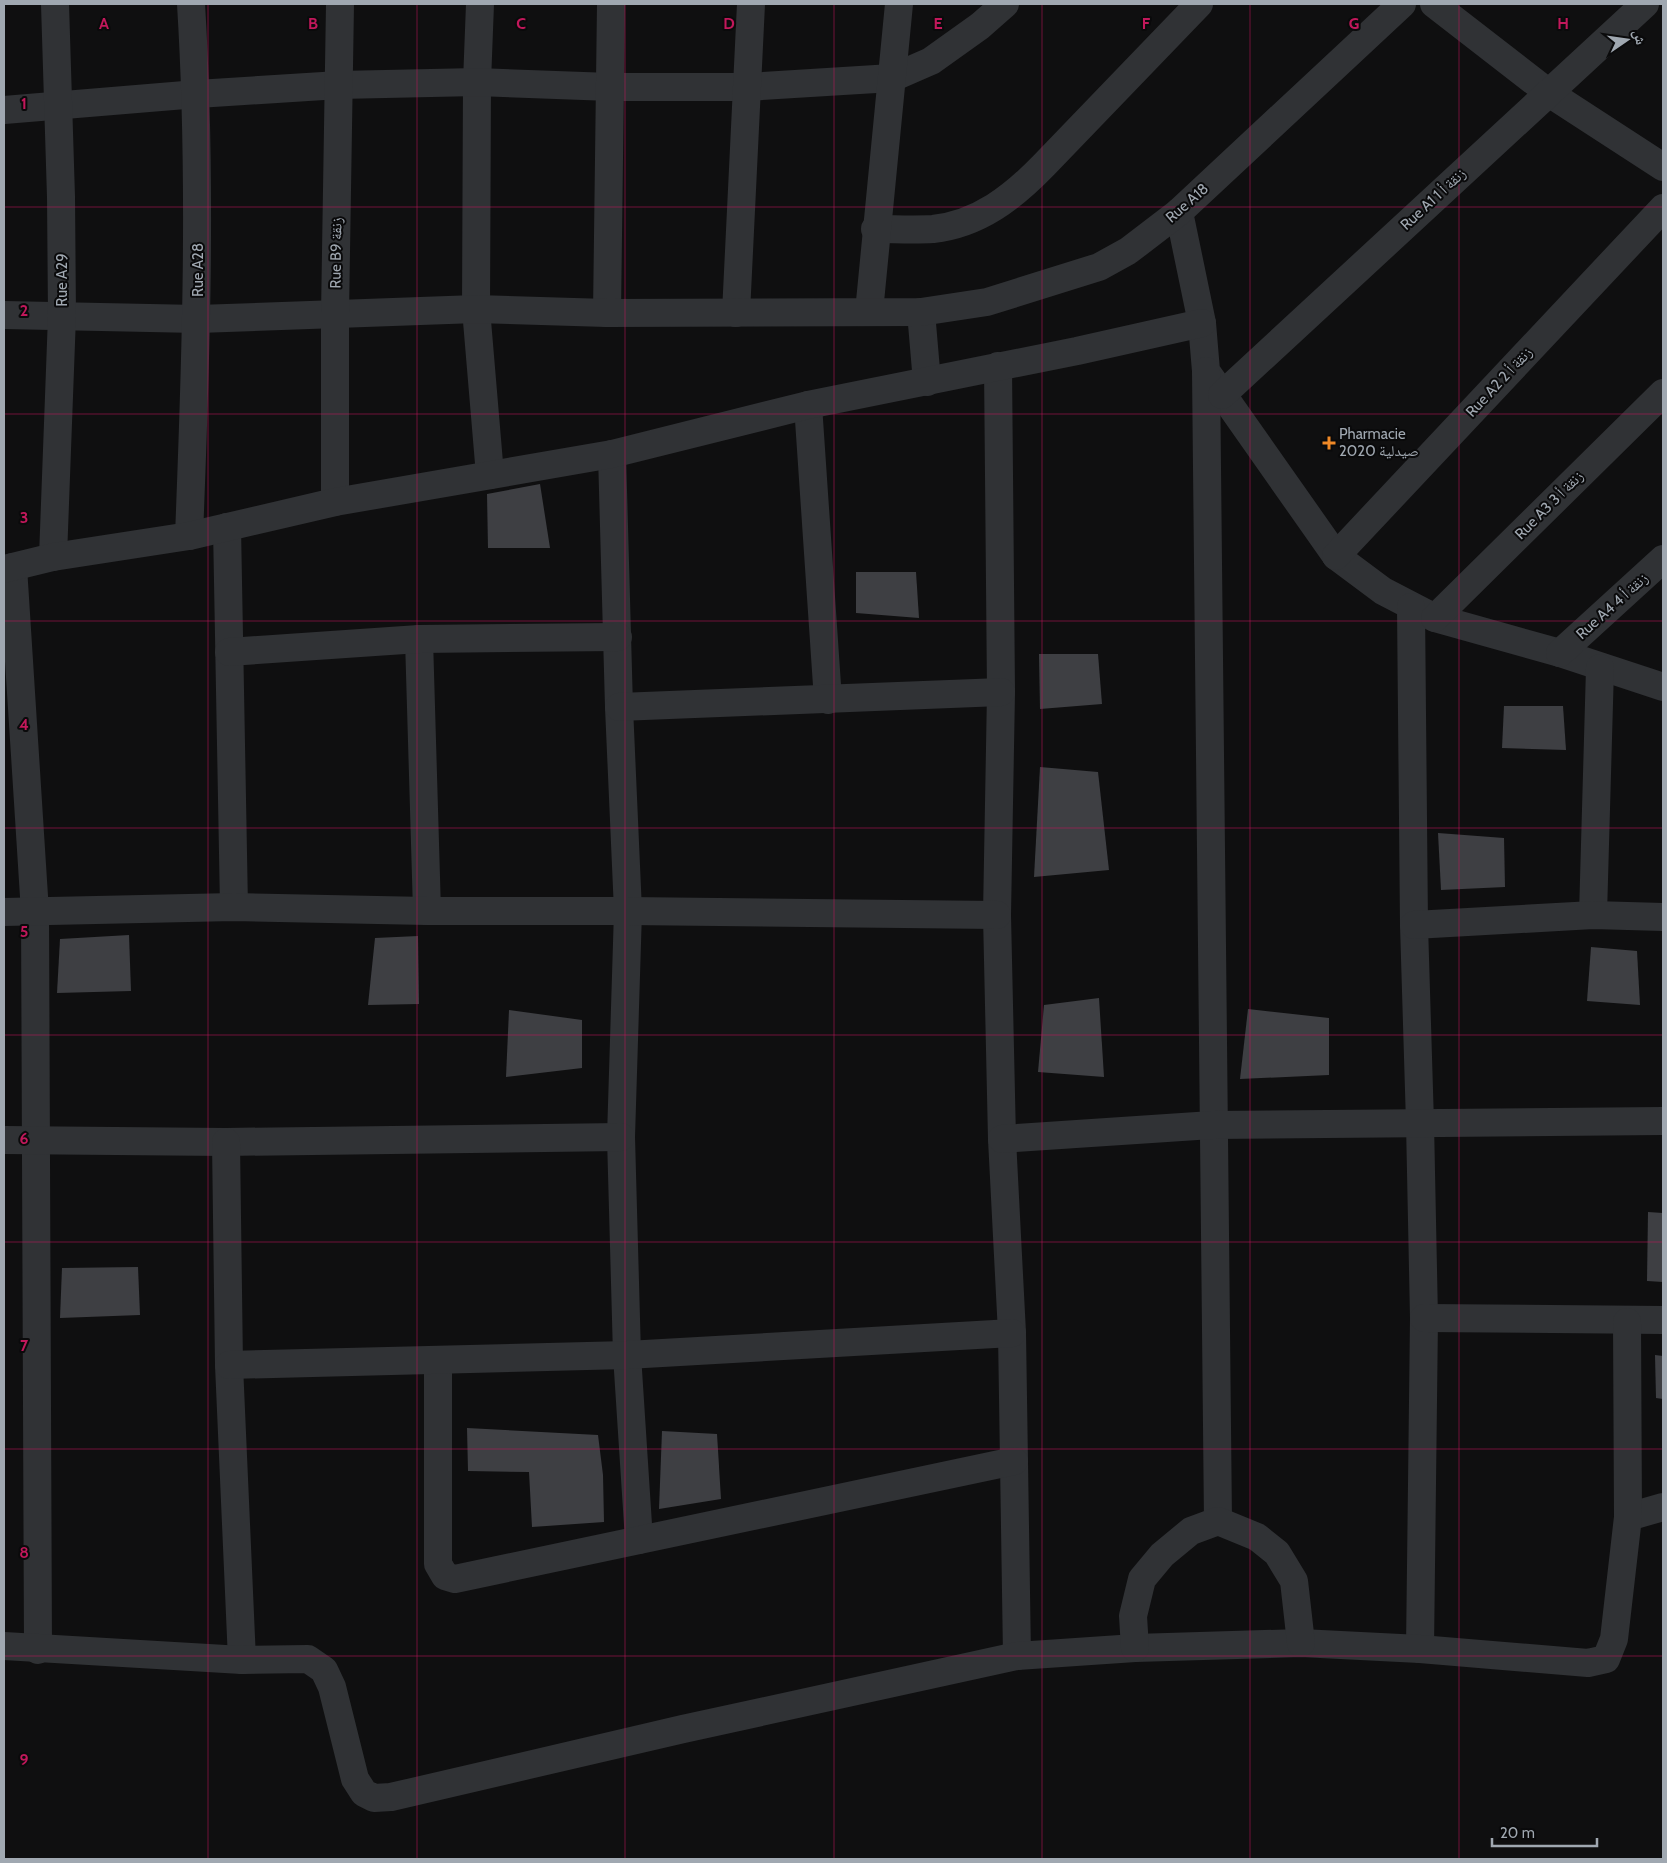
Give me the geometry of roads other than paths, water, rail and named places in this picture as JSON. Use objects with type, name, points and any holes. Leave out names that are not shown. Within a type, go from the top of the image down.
[{"type":"street","name":"Rue A29","points":[[54,557],[62,316],[59,105],[55,4]]},
{"type":"street","name":"Rue A28","points":[[189,536],[198,319],[197,94],[191,4]]},
{"type":"street","name":"Rue B9 زنقة","points":[[334,502],[340,4]]},
{"type":"street","points":[[480,4],[477,82],[476,309],[490,475]]},
{"type":"street","points":[[607,313],[611,4]]},
{"type":"street","points":[[736,313],[751,4]]},
{"type":"street","points":[[869,312],[875,229],[899,4]]},
{"type":"street","points":[[4,110],[197,94],[339,86],[477,82],[611,87],[747,87],[892,78],[931,62],[980,26],[1005,4]]},
{"type":"street","points":[[875,229],[941,227],[965,221],[1001,204],[1020,190],[1199,4]]},
{"type":"street","name":"Rue A18","points":[[4,315],[198,319],[476,309],[607,313],[921,312],[987,302],[1099,267],[1128,251],[1179,212],[1402,4]]},
{"type":"street","points":[[1434,4],[1549,93],[1663,167]]},
{"type":"street","name":"Rue A1 زنقة أ 1","points":[[1222,395],[1644,4]]},
{"type":"street","name":"Rue A2 زنقة أ 2","points":[[1336,556],[1663,208]]},
{"type":"street","points":[[1179,212],[1202,323],[1206,371],[1212,1125],[1218,1521]]},
{"type":"street","points":[[921,312],[927,382]]},
{"type":"street","points":[[38,1650],[35,912],[8,568],[54,557],[189,536],[334,502],[612,454],[808,405],[1077,351],[1202,323]]},
{"type":"street","points":[[998,366],[1002,692],[997,915],[1002,1139],[1012,1333],[1017,1656]]},
{"type":"street","points":[[1206,371],[1336,556],[1383,591],[1423,612],[1560,653],[1600,668],[1663,687]]},
{"type":"street","name":"Rue A3 زنقة أ 3","points":[[1423,612],[1663,392]]},
{"type":"street","points":[[808,405],[828,700]]},
{"type":"street","points":[[612,454],[619,706],[628,911],[621,1137],[627,1355],[639,1540]]},
{"type":"street","points":[[227,528],[234,907]]},
{"type":"street","name":"Rue A4 زنقة أ 4","points":[[1560,653],[1663,559]]},
{"type":"street","points":[[1420,1649],[1424,1318],[1414,925],[1423,612]]},
{"type":"street","points":[[229,652],[420,639],[618,637]]},
{"type":"street","points":[[420,639],[427,912]]},
{"type":"street","points":[[1593,915],[1600,668]]},
{"type":"street","points":[[619,706],[828,700],[1002,692]]},
{"type":"street","points":[[4,912],[234,907],[427,912],[628,911],[997,915]]},
{"type":"street","points":[[1414,925],[1593,915],[1663,916]]},
{"type":"street","points":[[1002,1139],[1212,1125],[1663,1121]]},
{"type":"street","points":[[4,1140],[226,1142],[621,1137]]},
{"type":"street","points":[[226,1142],[229,1365],[242,1660]]},
{"type":"street","points":[[1424,1318],[1627,1322],[1663,1320]]},
{"type":"street","points":[[4,1646],[38,1650],[242,1660],[308,1659],[324,1670],[332,1687],[355,1779],[364,1793],[374,1798],[391,1797],[683,1729],[1017,1656],[1135,1648],[1301,1643],[1420,1649],[1588,1663],[1606,1659],[1614,1639],[1628,1517],[1627,1322]]},
{"type":"street","points":[[229,1365],[627,1355],[1012,1333]]},
{"type":"street","points":[[438,1360],[438,1564],[445,1576],[455,1579],[1014,1461]]},
{"type":"street","points":[[1628,1517],[1663,1507]]},
{"type":"street","points":[[1135,1648],[1133,1616],[1142,1579],[1162,1554],[1191,1531],[1218,1521],[1257,1538],[1277,1553],[1294,1581],[1301,1643]]},
{"type":"place","name":"Pharmacie 2020 صيدلية","points":[[1329,443]]}]
